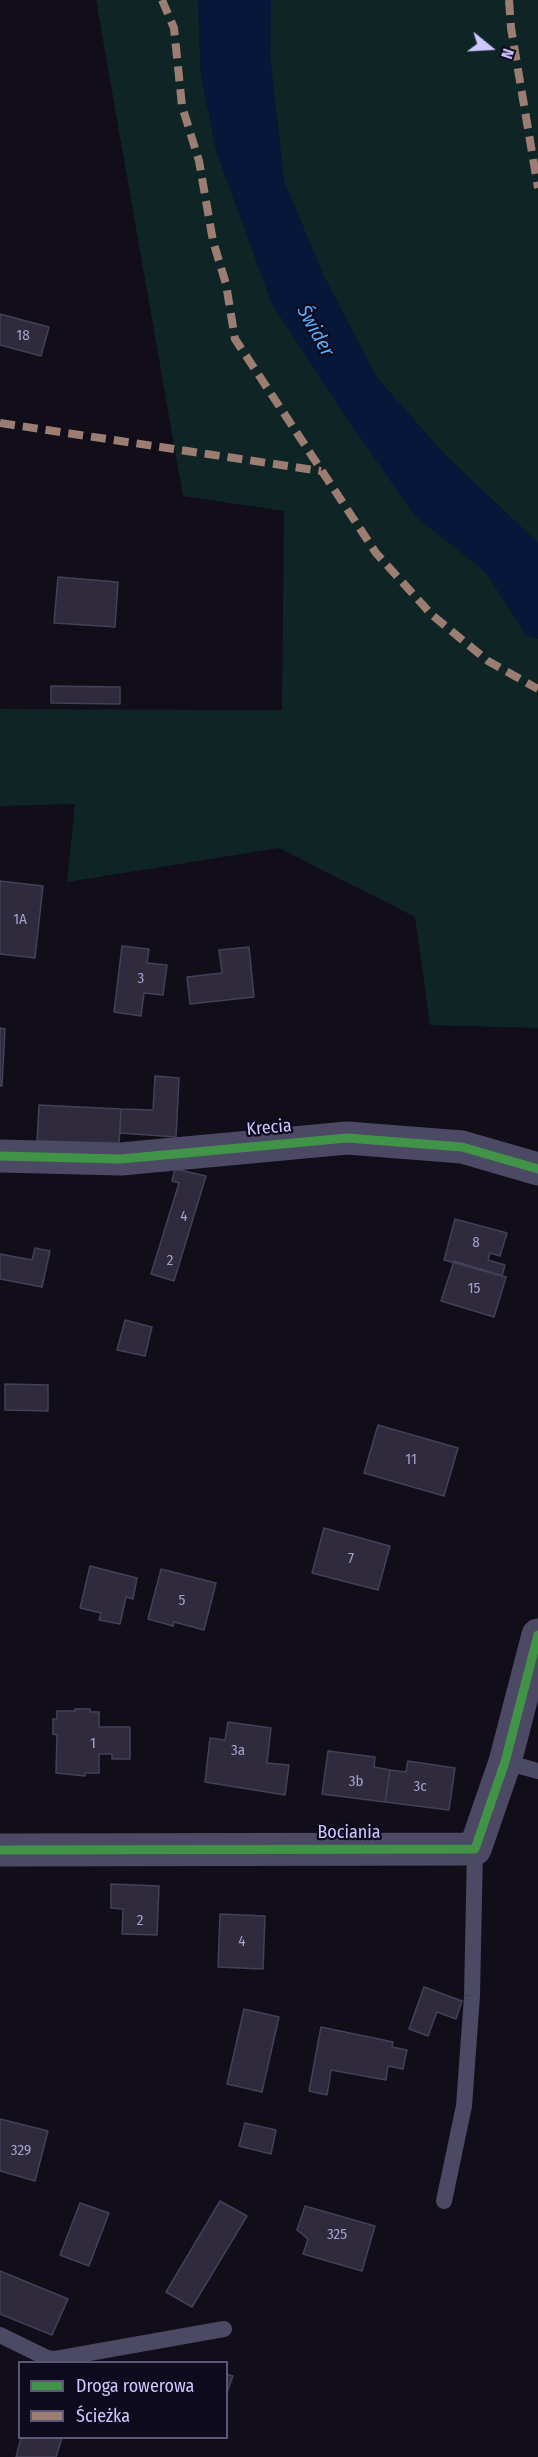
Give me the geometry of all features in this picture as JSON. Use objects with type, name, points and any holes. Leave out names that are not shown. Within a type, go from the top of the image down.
[{"type":"street","name":"Krecia","points":[[0,1156],[121,1159],[347,1138],[462,1147],[538,1169]]},
{"type":"street","points":[[475,1849],[505,1762],[538,1635]]},
{"type":"street","name":"Bociania","points":[[0,1850],[475,1849]]},
{"type":"lane","points":[[505,1762],[538,1771]]},
{"type":"lane","points":[[444,2201],[464,2106],[472,1996],[475,1849]]},
{"type":"lane","points":[[0,2335],[47,2358],[55,2359],[224,2329]]},
{"type":"green space","points":[[96,0],[198,0],[201,76],[217,153],[272,304],[415,516],[486,572],[526,634],[538,639],[538,1028],[430,1025],[415,917],[279,848],[67,882],[75,804],[0,806],[0,709],[282,710],[284,511],[183,496]]},
{"type":"green space","points":[[271,0],[538,0],[538,543],[446,456],[377,378],[324,277],[284,181],[270,57]]},
{"type":"water","name":"Świder","points":[[198,0],[271,0],[270,57],[284,181],[324,277],[377,378],[446,456],[538,543],[538,639],[526,635],[486,572],[415,516],[345,416],[272,304],[217,153],[201,76]]},
{"type":"building","points":[[0,314],[49,327],[41,356],[0,345]]},
{"type":"building","points":[[58,577],[118,582],[115,627],[54,623]]},
{"type":"building","points":[[51,686],[120,687],[120,704],[51,703]]},
{"type":"building","points":[[0,881],[43,886],[35,958],[0,954]]},
{"type":"building","points":[[122,946],[149,949],[147,963],[167,965],[163,995],[144,993],[141,1016],[114,1012]]},
{"type":"building","points":[[249,947],[254,997],[190,1004],[187,977],[222,973],[219,950]]},
{"type":"building","points":[[0,1028],[5,1029],[2,1086],[0,1086]]},
{"type":"building","points":[[155,1076],[179,1078],[176,1137],[120,1133],[121,1109],[153,1110]]},
{"type":"building","points":[[39,1105],[121,1109],[119,1145],[37,1141]]},
{"type":"building","points":[[175,1169],[206,1176],[174,1281],[151,1274],[179,1183],[172,1181]]},
{"type":"building","points":[[455,1219],[507,1233],[500,1256],[490,1253],[488,1260],[505,1265],[502,1276],[444,1260]]},
{"type":"building","points":[[35,1248],[50,1251],[42,1287],[0,1279],[0,1254],[32,1260]]},
{"type":"building","points":[[454,1261],[506,1277],[494,1317],[441,1301]]},
{"type":"building","points":[[125,1320],[152,1327],[145,1356],[117,1350]]},
{"type":"building","points":[[5,1384],[48,1385],[48,1411],[5,1410]]},
{"type":"building","points":[[378,1425],[458,1448],[444,1496],[364,1473]]},
{"type":"building","points":[[324,1528],[390,1546],[378,1590],[312,1573]]},
{"type":"building","points":[[90,1566],[137,1578],[133,1599],[126,1597],[120,1624],[99,1620],[101,1613],[80,1608]]},
{"type":"building","points":[[161,1569],[216,1583],[204,1630],[174,1622],[173,1626],[148,1619]]},
{"type":"building","points":[[75,1709],[90,1709],[90,1712],[99,1712],[99,1727],[130,1727],[130,1759],[112,1759],[112,1754],[99,1754],[99,1773],[85,1773],[85,1776],[56,1773],[57,1735],[53,1734],[53,1719],[57,1719],[57,1711],[75,1711]]},
{"type":"building","points":[[228,1722],[271,1728],[267,1763],[289,1765],[285,1795],[205,1782],[210,1738],[225,1740]]},
{"type":"building","points":[[328,1751],[375,1757],[374,1767],[390,1770],[385,1802],[322,1794]]},
{"type":"building","points":[[408,1761],[455,1768],[449,1810],[385,1802],[390,1770],[406,1772]]},
{"type":"building","points":[[111,1884],[159,1886],[157,1935],[122,1934],[123,1909],[111,1908]]},
{"type":"building","points":[[220,1914],[265,1916],[263,1969],[218,1967]]},
{"type":"building","points":[[424,1987],[462,2001],[456,2019],[437,2012],[428,2036],[409,2029]]},
{"type":"building","points":[[244,2009],[279,2017],[262,2092],[227,2084]]},
{"type":"building","points":[[321,2027],[393,2042],[392,2047],[407,2050],[403,2069],[388,2066],[386,2080],[331,2070],[327,2095],[309,2091]]},
{"type":"building","points":[[0,2119],[48,2131],[35,2181],[0,2171]]},
{"type":"building","points":[[245,2123],[276,2130],[271,2154],[239,2146]]},
{"type":"building","points":[[220,2201],[247,2216],[192,2307],[166,2292]]},
{"type":"building","points":[[80,2203],[109,2213],[89,2266],[60,2255]]},
{"type":"building","points":[[305,2206],[375,2226],[362,2271],[303,2254],[308,2239],[297,2230]]},
{"type":"building","points":[[0,2271],[68,2299],[52,2335],[0,2314]]},
{"type":"building","points":[[228,2375],[233,2376],[228,2390]]},
{"type":"building","points":[[21,2439],[62,2439],[56,2457],[16,2457]]},
{"type":"marked path","points":[[162,0],[174,28],[182,106],[199,161],[213,241],[226,284],[235,339],[376,553],[432,615],[488,661],[538,689]]},
{"type":"marked path","points":[[509,0],[511,28],[538,188]]},
{"type":"marked path","points":[[0,423],[321,471]]},
{"type":"cycle path","points":[[0,1156],[121,1159],[347,1138],[462,1147],[538,1169]]},
{"type":"cycle path","points":[[0,1850],[475,1849],[505,1762],[538,1635]]}]
